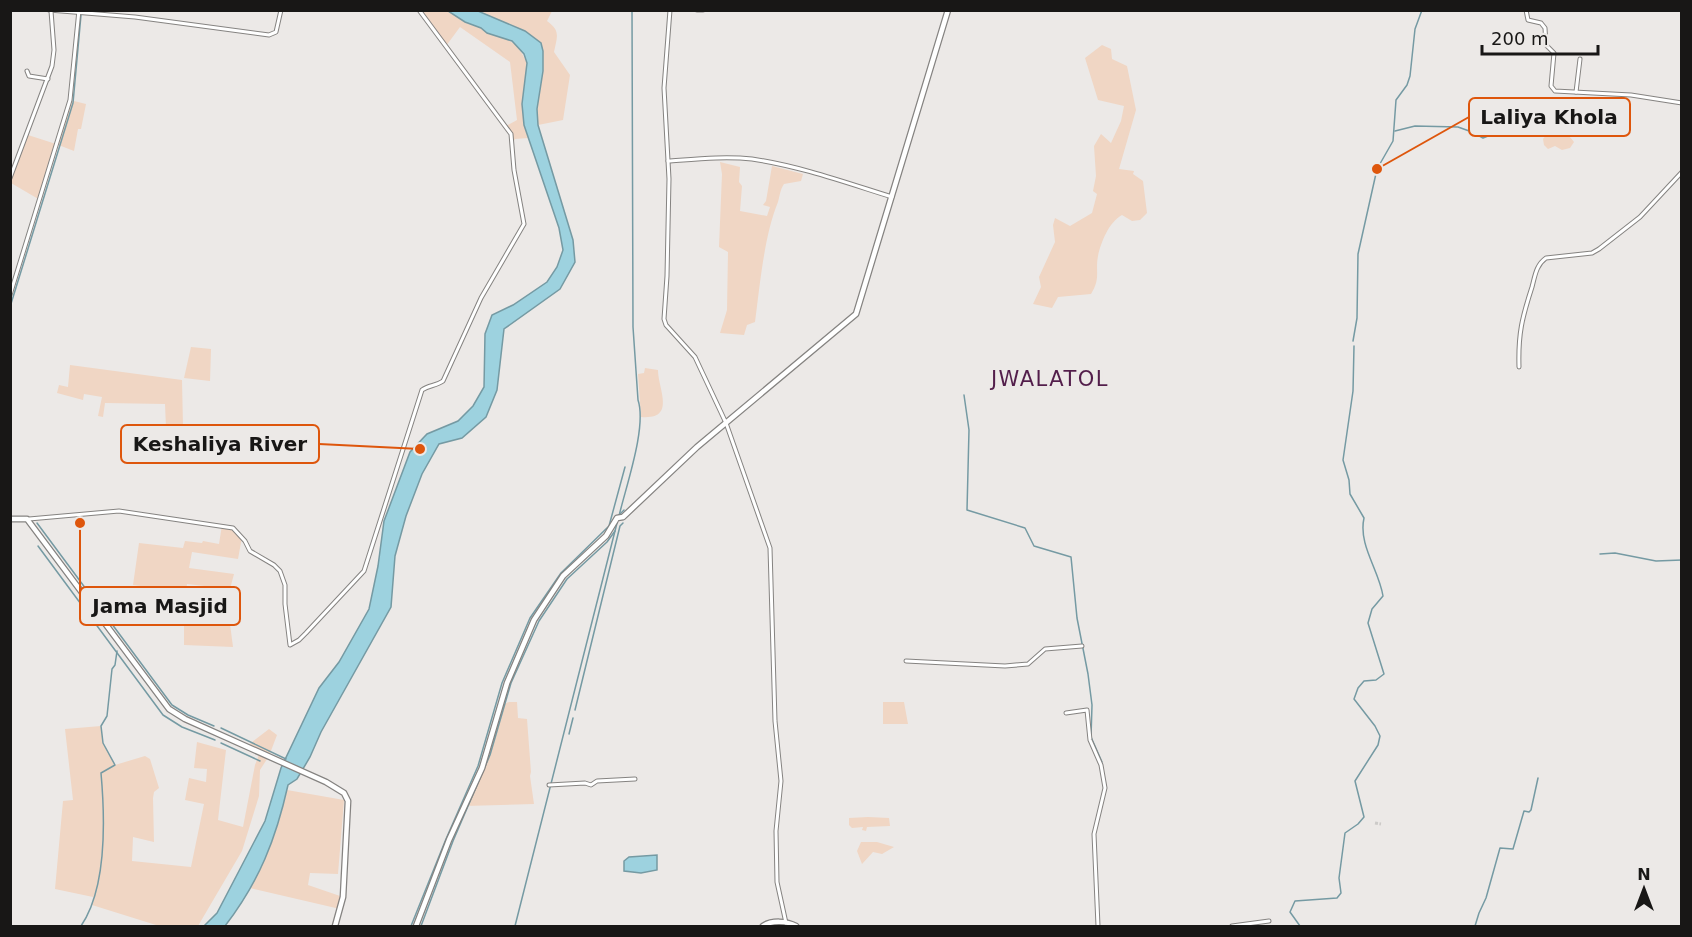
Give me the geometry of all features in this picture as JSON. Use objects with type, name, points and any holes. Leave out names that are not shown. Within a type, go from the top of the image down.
[{"type":"street","points":[[10,178],[48,79],[54,50],[50,11],[135,17],[269,35],[276,32],[281,10]]},
{"type":"street","points":[[10,519],[127,511],[233,528],[245,541],[250,551],[280,571],[285,585],[290,645],[306,633],[364,571],[422,390],[429,385],[438,385],[443,381],[481,298],[524,224],[514,170],[511,134],[419,10]]},
{"type":"street","points":[[670,10],[664,88],[668,160],[667,276],[663,319],[695,357],[726,423],[770,548],[775,720],[781,781],[776,831],[777,882],[786,923]]},
{"type":"street","points":[[697,10],[703,10]]},
{"type":"street","points":[[416,927],[449,840],[482,768],[507,683],[534,620],[563,576],[606,536],[614,522],[623,517],[697,447],[856,314],[948,10]]},
{"type":"street","points":[[1526,10],[1528,20],[1544,26],[1546,45],[1554,53],[1551,89],[1631,94],[1682,103]]},
{"type":"street","points":[[10,295],[70,100],[79,12]]},
{"type":"street","points":[[1576,92],[1580,59]]},
{"type":"street","points":[[27,71],[29,76],[48,79]]},
{"type":"street","points":[[668,160],[752,159],[792,167],[892,197]]},
{"type":"street","points":[[1519,367],[1521,321],[1540,262],[1546,258],[1592,253],[1599,249],[1640,217],[1682,172]]},
{"type":"street","points":[[27,519],[169,709],[185,719],[326,782],[344,793],[348,801],[343,897],[335,927]]},
{"type":"street","points":[[906,661],[1005,666],[1028,664],[1046,649],[1082,646]]},
{"type":"street","points":[[1066,713],[1087,711],[1089,740],[1101,765],[1105,788],[1094,834],[1098,927]]},
{"type":"street","points":[[549,785],[585,783],[591,785],[597,781],[635,779]]},
{"type":"street","points":[[1232,927],[1269,921]]},
{"type":"street","points":[[763,927],[766,924],[786,923],[796,927]]},
{"type":"shaded area","points":[[419,11],[448,11],[466,23],[481,28],[487,33],[503,37],[518,46],[527,63],[522,104],[528,138],[515,139],[512,144],[511,134],[506,126],[517,120],[510,62],[460,27],[446,46]]},
{"type":"shaded area","points":[[478,11],[552,11],[547,21],[556,31],[554,52],[570,75],[563,120],[538,125],[537,109],[543,71],[525,31]]},
{"type":"shaded area","points":[[1102,45],[1111,49],[1112,59],[1127,66],[1136,110],[1119,169],[1134,171],[1133,174],[1143,181],[1147,213],[1140,220],[1132,221],[1122,215],[1109,227],[1099,251],[1097,279],[1091,294],[1058,297],[1052,308],[1033,304],[1041,287],[1039,277],[1055,242],[1053,225],[1055,218],[1070,226],[1092,213],[1097,194],[1093,191],[1096,176],[1094,146],[1101,134],[1111,143],[1121,121],[1124,106],[1098,100],[1085,58]]},
{"type":"shaded area","points":[[70,100],[86,104],[74,151],[56,144]]},
{"type":"shaded area","points":[[1552,132],[1564,134],[1574,142],[1570,148],[1562,150],[1555,146],[1548,149],[1543,139]]},
{"type":"shaded area","points":[[28,135],[56,144],[40,200],[11,183]]},
{"type":"shaded area","points":[[720,162],[740,167],[739,182],[742,186],[740,211],[767,216],[770,207],[763,205],[766,201],[772,166],[803,174],[801,181],[784,184],[781,190],[766,245],[755,322],[747,325],[744,335],[720,333],[727,310],[728,252],[719,247],[722,174]]},
{"type":"shaded area","points":[[191,347],[211,349],[210,381],[184,378]]},
{"type":"shaded area","points":[[70,365],[182,380],[183,427],[166,428],[165,404],[105,403],[103,417],[98,416],[102,397],[84,394],[83,400],[57,393],[59,385],[68,387]]},
{"type":"shaded area","points":[[645,368],[658,370],[663,402],[659,414],[652,417],[641,417],[638,374],[644,373]]},
{"type":"shaded area","points":[[222,525],[233,528],[242,537],[238,559],[192,552],[189,568],[234,574],[230,589],[187,584],[186,592],[133,585],[139,543],[183,548],[185,541],[219,544]]},
{"type":"shaded area","points":[[184,624],[230,624],[233,647],[184,645]]},
{"type":"shaded area","points":[[517,702],[518,718],[527,719],[534,804],[465,806],[482,768],[501,705]]},
{"type":"shaded area","points":[[883,702],[904,702],[908,724],[883,724]]},
{"type":"shaded area","points":[[101,726],[103,743],[115,765],[145,756],[150,759],[159,788],[154,792],[153,798],[154,842],[133,837],[132,861],[191,867],[204,804],[185,800],[189,778],[206,782],[207,769],[194,768],[197,742],[226,750],[218,820],[243,827],[255,765],[260,752],[247,746],[269,729],[277,735],[269,756],[260,770],[259,796],[242,851],[198,926],[156,926],[92,905],[93,897],[55,889],[63,801],[73,800],[65,729]]},
{"type":"shaded area","points":[[287,790],[344,800],[338,874],[310,873],[308,885],[343,897],[340,909],[250,888],[272,841]]},
{"type":"shaded area","points":[[849,818],[889,818],[890,826],[867,827],[866,831],[862,830],[863,827],[852,828],[849,825]]},
{"type":"shaded area","points":[[861,842],[877,842],[894,847],[882,854],[873,852],[862,864],[857,851]]},
{"type":"water","points":[[448,11],[478,11],[525,31],[541,43],[543,71],[537,109],[538,125],[573,240],[575,262],[560,289],[504,329],[497,390],[486,417],[462,438],[439,444],[422,474],[406,516],[395,556],[391,607],[321,732],[310,757],[297,779],[288,785],[272,842],[248,893],[225,926],[204,926],[217,913],[265,821],[281,768],[319,688],[339,662],[369,609],[384,521],[410,452],[427,434],[458,421],[473,406],[484,387],[485,334],[492,315],[513,305],[547,282],[557,267],[563,250],[559,228],[524,125],[522,104],[527,63],[524,54],[512,41],[487,33]]},
{"type":"water","points":[[657,855],[657,870],[641,873],[624,871],[624,861],[629,857]]},
{"type":"waterway","points":[[619,516],[635,457],[640,425],[633,327],[632,10]]},
{"type":"waterway","points":[[1353,341],[1357,318],[1358,254],[1377,169],[1393,141],[1396,100],[1407,85],[1410,76],[1415,29],[1422,10]]},
{"type":"waterway","points":[[10,307],[73,103],[81,15]]},
{"type":"waterway","points":[[1395,131],[1415,126],[1458,127],[1483,138],[1488,136],[1494,117],[1533,114],[1543,102],[1579,99],[1590,103],[1601,100]]},
{"type":"waterway","points":[[1300,926],[1290,912],[1295,901],[1337,898],[1341,893],[1339,878],[1345,833],[1364,817],[1355,781],[1378,745],[1380,736],[1354,699],[1358,688],[1364,681],[1376,680],[1384,674],[1368,623],[1372,609],[1383,596],[1366,548],[1364,518],[1350,494],[1349,480],[1343,460],[1353,391],[1354,346]]},
{"type":"waterway","points":[[964,395],[969,430],[967,510],[1025,528],[1034,546],[1071,557],[1077,618],[1092,705],[1091,737],[1102,762]]},
{"type":"waterway","points":[[411,926],[478,766],[502,683],[530,618],[561,573],[609,526],[625,467]]},
{"type":"waterway","points":[[619,515],[624,510]]},
{"type":"waterway","points":[[37,523],[172,705],[214,726]]},
{"type":"waterway","points":[[515,926],[617,523]]},
{"type":"waterway","points":[[575,710],[620,526],[623,523]]},
{"type":"waterway","points":[[421,926],[453,841],[490,755],[511,683],[539,621],[567,579],[607,542],[615,531]]},
{"type":"waterway","points":[[38,546],[163,715],[182,727],[215,740]]},
{"type":"waterway","points":[[1600,554],[1615,553],[1656,561],[1682,560]]},
{"type":"waterway","points":[[81,926],[96,892],[100,873],[103,831],[101,773],[115,765],[103,743],[101,726],[107,716],[112,669],[115,665],[117,651]]},
{"type":"waterway","points":[[569,734],[573,718]]},
{"type":"waterway","points":[[221,728],[286,759]]},
{"type":"waterway","points":[[221,743],[260,761]]},
{"type":"waterway","points":[[1475,926],[1486,898],[1500,848],[1513,849],[1524,811],[1531,810],[1538,778]]},
{"type":"tunnel","points":[[1375,823],[1381,824]]},
{"type":"place","name":"Laliya Khola","points":[[1377,169]]},
{"type":"place","name":"Keshaliya River","points":[[420,449]]},
{"type":"place","name":"Jama Masjid","points":[[80,523]]},
{"type":"district","name":"JWALATOL","points":[[1050,379]]}]
